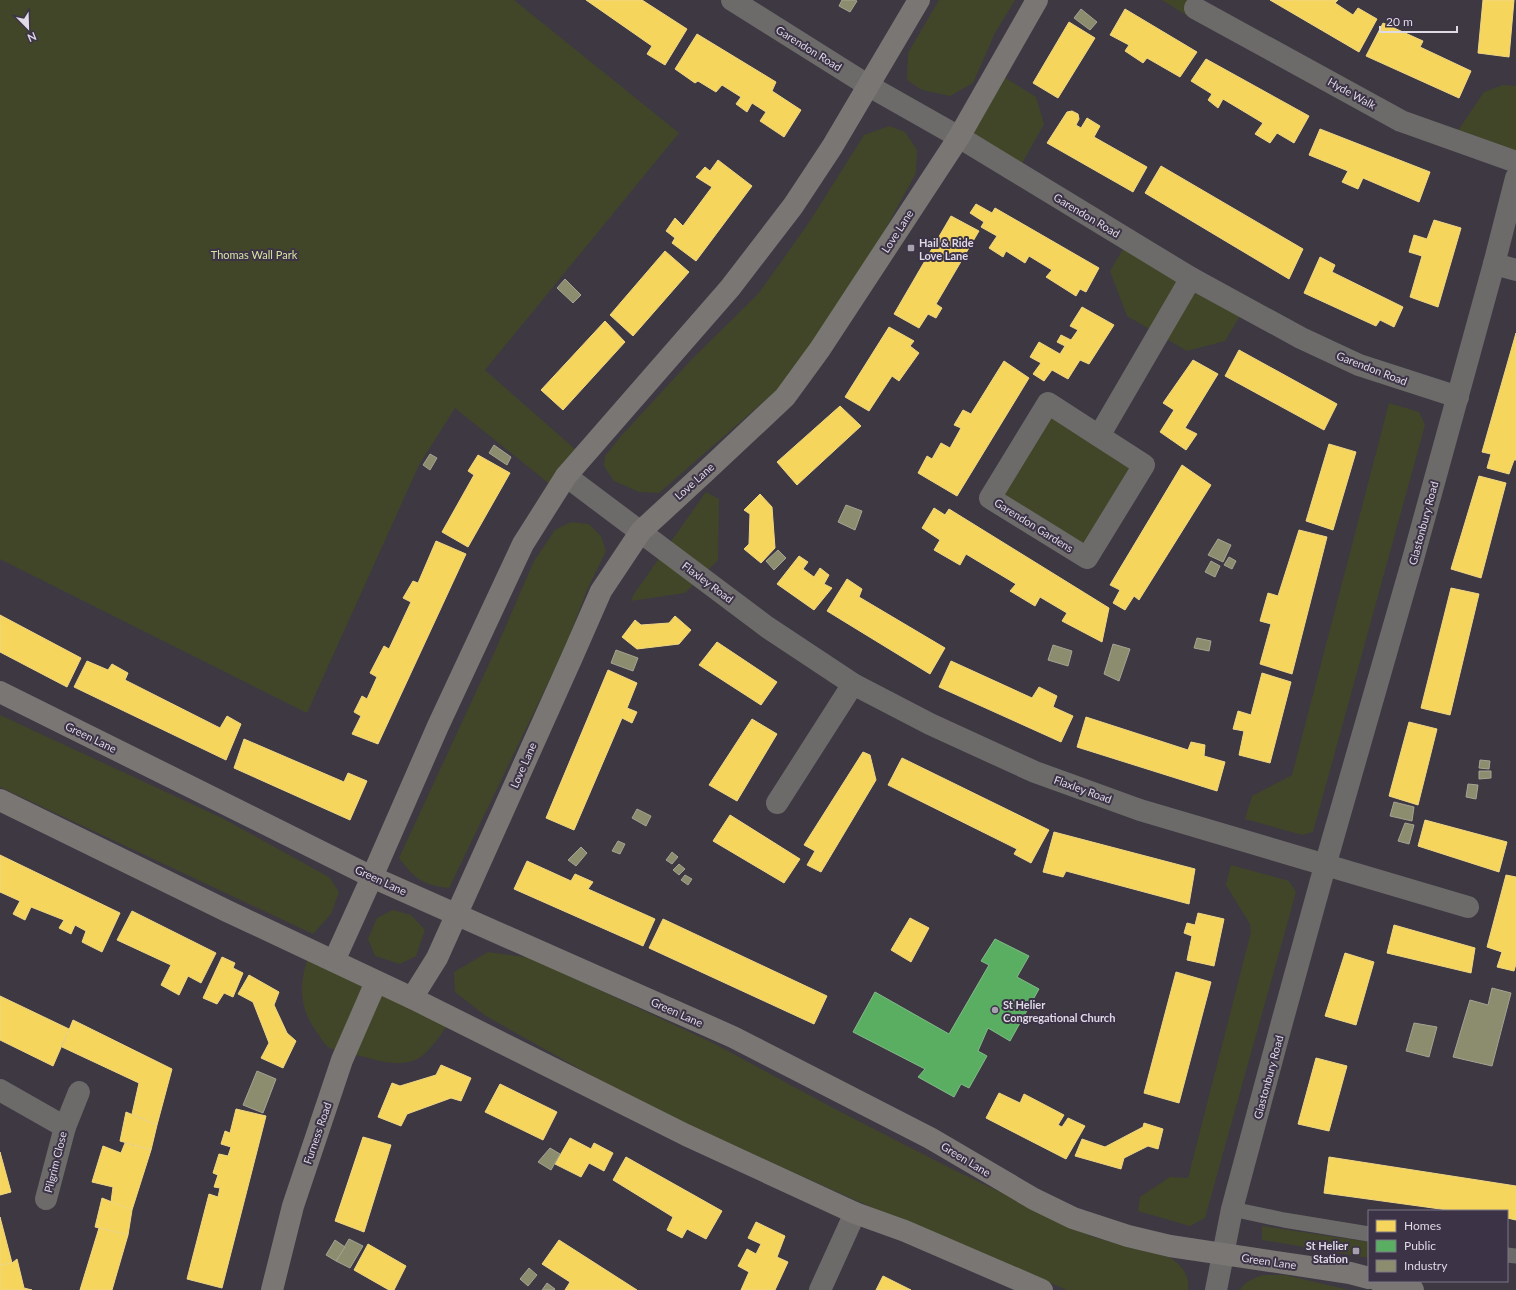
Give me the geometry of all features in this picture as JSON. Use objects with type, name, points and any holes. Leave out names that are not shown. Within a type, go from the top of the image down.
[{"type":"main road","points":[[334,961],[438,726],[523,544],[566,476],[735,282],[793,206],[832,147],[919,0]]},
{"type":"main road","name":"Love Lane","points":[[412,998],[437,958],[573,655],[600,590],[641,530],[785,397],[820,349],[959,137],[1037,0]]},
{"type":"main road","name":"Green Lane","points":[[0,692],[372,877],[733,1037],[930,1138],[1034,1199],[1074,1218],[1128,1236],[1170,1246],[1350,1273],[1368,1278]]},
{"type":"main road","points":[[0,800],[412,998],[686,1135],[855,1213],[906,1231],[1042,1290]]},
{"type":"main road","name":"Furness Road","points":[[274,1290],[293,1206],[339,1067],[376,982]]},
{"type":"main road","points":[[1383,1282],[1413,1290]]},
{"type":"street","name":"Garendon Road","points":[[732,0],[869,86],[959,137],[1191,278],[1301,338],[1359,365],[1458,397]]},
{"type":"street","name":"Hyde Walk","points":[[1195,8],[1401,120],[1516,162]]},
{"type":"street","name":"Glastonbury Road","points":[[1216,1290],[1232,1209],[1325,866],[1373,702],[1458,397],[1516,178]]},
{"type":"street","points":[[1494,264],[1516,270]]},
{"type":"street","points":[[1100,436],[1191,278]]},
{"type":"street","name":"Garendon Gardens","points":[[1048,404],[1100,436],[1144,465],[1087,558],[990,498],[1048,404]]},
{"type":"street","name":"Flaxley Road","points":[[566,476],[641,530],[705,581],[767,627],[853,684],[930,724],[1036,772],[1140,810],[1325,866]]},
{"type":"street","points":[[777,803],[853,684]]},
{"type":"street","points":[[1325,866],[1468,907]]},
{"type":"street","name":"Pilgrim Close","points":[[0,1090],[65,1127],[46,1199]]},
{"type":"street","points":[[65,1127],[79,1092]]},
{"type":"street","points":[[820,1290],[855,1213]]},
{"type":"lane","points":[[1232,1209],[1284,1220],[1368,1234]]},
{"type":"green space","name":"Thomas Wall Park","points":[[0,0],[514,0],[679,133],[485,370],[576,450],[552,486],[455,408],[419,465],[307,713],[0,559]]},
{"type":"green space","points":[[939,0],[1015,0],[995,33],[973,83],[950,96],[922,90],[907,80],[908,53]]},
{"type":"green space","points":[[1162,0],[1194,0],[1186,15]]},
{"type":"green space","points":[[994,71],[1036,97],[1044,124],[1020,167],[958,133]]},
{"type":"green space","points":[[1503,85],[1516,86],[1516,157],[1455,135],[1484,92]]},
{"type":"green space","points":[[889,126],[905,132],[917,150],[916,173],[880,239],[813,341],[779,388],[659,493],[639,492],[614,481],[604,466],[605,456],[622,435],[693,358],[758,294],[808,224],[864,135]]},
{"type":"green space","points":[[1126,244],[1243,311],[1225,341],[1187,351],[1127,316],[1110,271]]},
{"type":"green space","points":[[1389,403],[1419,412],[1425,425],[1313,832],[1302,835],[1245,819],[1252,796],[1292,775]]},
{"type":"green space","points":[[1050,412],[1137,467],[1084,549],[997,495]]},
{"type":"green space","points":[[706,492],[719,499],[718,560],[685,593],[631,601],[634,594]]},
{"type":"green space","points":[[571,522],[589,524],[601,536],[606,551],[587,590],[564,650],[449,888],[426,883],[415,876],[399,858],[495,651],[534,561],[555,530]]},
{"type":"green space","points":[[0,715],[222,818],[329,877],[339,892],[331,914],[313,934],[0,787]]},
{"type":"green space","points":[[1231,865],[1289,881],[1296,892],[1205,1218],[1190,1226],[1138,1211],[1140,1197],[1170,1177],[1188,1178],[1251,932],[1250,924],[1226,885]]},
{"type":"green space","points":[[393,910],[411,915],[425,930],[416,956],[400,964],[375,956],[368,939],[377,918]]},
{"type":"green space","points":[[488,952],[531,958],[715,1044],[835,1109],[950,1168],[1093,1237],[1171,1258],[1179,1264],[1184,1271],[1188,1280],[1188,1290],[1067,1290],[907,1223],[651,1109],[486,1016],[455,992],[454,972]]},
{"type":"green space","points":[[309,955],[449,1023],[437,1040],[422,1056],[410,1062],[396,1063],[382,1061],[331,1049],[324,1043],[312,1026],[304,1006],[302,986],[305,966]]},
{"type":"green space","points":[[1262,1226],[1368,1242],[1368,1258],[1262,1240]]},
{"type":"green space","points":[[1263,1275],[1285,1275],[1349,1290],[1240,1290],[1253,1279]]},
{"type":"building: Homes","points":[[586,0],[642,0],[687,29],[665,65],[647,54],[652,46]]},
{"type":"building: Homes","points":[[1270,0],[1338,0],[1335,3],[1353,15],[1358,8],[1377,19],[1359,52]]},
{"type":"building: Homes","points":[[1483,0],[1514,0],[1509,57],[1478,53]]},
{"type":"building: Homes","points":[[1125,9],[1197,52],[1180,77],[1147,58],[1143,63],[1125,51],[1129,45],[1110,35]]},
{"type":"building: Homes","points":[[1069,22],[1095,38],[1058,98],[1033,83]]},
{"type":"building: Homes","points":[[1383,23],[1423,41],[1420,47],[1471,71],[1459,98],[1366,56]]},
{"type":"building: Homes","points":[[697,34],[776,82],[772,91],[801,110],[784,137],[760,121],[766,112],[752,103],[747,112],[736,104],[741,97],[722,85],[716,92],[698,81],[695,83],[675,69]]},
{"type":"building: Homes","points":[[1206,59],[1309,116],[1294,143],[1277,133],[1270,143],[1255,134],[1263,123],[1223,99],[1218,108],[1208,100],[1212,94],[1191,81]]},
{"type":"building: Homes","points":[[1072,111],[1078,114],[1079,119],[1076,125],[1081,128],[1087,118],[1100,126],[1094,137],[1147,167],[1133,192],[1047,143],[1067,112]]},
{"type":"building: Homes","points":[[1320,129],[1430,172],[1419,202],[1363,178],[1358,189],[1342,182],[1348,171],[1309,155]]},
{"type":"building: Homes","points":[[718,160],[752,186],[696,261],[672,243],[675,238],[666,231],[675,218],[683,226],[712,187],[696,177],[705,167],[710,171]]},
{"type":"building: Homes","points":[[1161,166],[1303,249],[1289,279],[1145,193]]},
{"type":"building: Homes","points":[[976,204],[992,213],[995,208],[1099,268],[1086,292],[1080,289],[1076,296],[1046,277],[1052,270],[1029,256],[1025,263],[1006,251],[1003,257],[989,248],[997,236],[981,227],[984,222],[970,213]]},
{"type":"building: Homes","points":[[951,216],[979,231],[936,304],[942,308],[936,318],[928,314],[919,328],[894,314]]},
{"type":"building: Homes","points":[[1434,220],[1461,228],[1438,307],[1410,297],[1422,256],[1409,252],[1414,235],[1427,239]]},
{"type":"building: Homes","points":[[665,251],[689,272],[633,336],[610,315]]},
{"type":"building: Homes","points":[[1320,257],[1335,265],[1332,272],[1403,307],[1394,327],[1380,320],[1376,326],[1304,293]]},
{"type":"building: Homes","points":[[1082,307],[1114,325],[1089,364],[1080,360],[1068,379],[1052,370],[1044,381],[1033,374],[1041,363],[1030,357],[1039,342],[1060,354],[1065,346],[1057,342],[1061,335],[1071,340],[1078,330],[1070,326]]},
{"type":"building: Homes","points":[[605,321],[625,342],[563,410],[541,390]]},
{"type":"building: Homes","points":[[889,327],[914,341],[910,346],[919,353],[899,381],[892,376],[869,411],[845,397]]},
{"type":"building: Homes","points":[[1516,333],[1516,460],[1514,460],[1509,474],[1487,468],[1491,454],[1482,452]]},
{"type":"building: Homes","points":[[1239,350],[1337,404],[1324,430],[1225,376]]},
{"type":"building: Homes","points":[[1193,360],[1218,374],[1185,428],[1197,434],[1186,450],[1160,432],[1174,410],[1163,403]]},
{"type":"building: Homes","points":[[1004,361],[1029,378],[957,496],[918,473],[927,456],[932,459],[941,443],[950,448],[961,428],[954,425],[963,410],[971,414]]},
{"type":"building: Homes","points":[[840,406],[861,426],[797,485],[777,462]]},
{"type":"building: Homes","points":[[1329,444],[1356,452],[1333,530],[1306,521]]},
{"type":"building: Homes","points":[[478,455],[510,473],[468,547],[442,532],[474,475],[468,471]]},
{"type":"building: Homes","points":[[1182,465],[1211,485],[1139,600],[1134,596],[1125,610],[1113,603],[1120,590],[1110,585]]},
{"type":"building: Homes","points":[[1479,476],[1506,483],[1481,578],[1451,569]]},
{"type":"building: Homes","points":[[760,494],[772,507],[775,548],[761,563],[744,549],[749,544],[750,514],[744,510]]},
{"type":"building: Homes","points":[[934,508],[945,515],[949,509],[1109,608],[1102,642],[1062,621],[1067,613],[1040,597],[1035,606],[1010,591],[1016,584],[966,554],[960,565],[934,550],[940,540],[922,528]]},
{"type":"building: Homes","points":[[1299,530],[1327,537],[1292,674],[1260,664],[1271,624],[1260,621],[1268,593],[1278,596]]},
{"type":"building: Homes","points":[[436,541],[466,554],[378,744],[352,734],[361,716],[354,712],[362,696],[367,699],[377,677],[370,673],[384,646],[389,649],[411,602],[403,598],[413,581],[418,583]]},
{"type":"building: Homes","points":[[799,556],[808,562],[803,569],[814,577],[820,568],[829,575],[824,584],[832,588],[814,610],[777,584]]},
{"type":"building: Homes","points":[[847,579],[862,589],[859,597],[945,648],[930,674],[827,611]]},
{"type":"building: Homes","points":[[1451,588],[1479,594],[1450,715],[1421,708]]},
{"type":"building: Homes","points":[[0,615],[81,658],[67,687],[0,652]]},
{"type":"building: Homes","points":[[675,616],[691,630],[679,644],[637,649],[622,637],[635,620],[641,625],[669,623]]},
{"type":"building: Homes","points":[[717,642],[777,682],[761,705],[699,665]]},
{"type":"building: Homes","points":[[87,661],[108,670],[112,664],[128,673],[125,680],[220,728],[227,716],[241,724],[226,760],[74,687]]},
{"type":"building: Homes","points":[[951,661],[1032,698],[1039,687],[1057,696],[1053,707],[1073,716],[1061,742],[939,687]]},
{"type":"building: Homes","points":[[608,670],[637,683],[627,708],[637,712],[632,723],[622,718],[574,830],[546,818]]},
{"type":"building: Homes","points":[[1262,673],[1291,682],[1270,763],[1239,755],[1244,731],[1233,729],[1238,711],[1251,715]]},
{"type":"building: Homes","points":[[1086,717],[1188,750],[1191,742],[1205,745],[1204,756],[1225,762],[1217,791],[1077,747]]},
{"type":"building: Homes","points":[[752,719],[777,734],[737,801],[709,785]]},
{"type":"building: Homes","points":[[1409,722],[1437,729],[1418,805],[1389,796]]},
{"type":"building: Homes","points":[[244,739],[344,782],[348,773],[367,781],[350,820],[234,768]]},
{"type":"building: Homes","points":[[863,752],[870,755],[876,780],[821,872],[807,865],[815,851],[804,845]]},
{"type":"building: Homes","points":[[902,758],[1049,830],[1031,863],[1014,854],[1017,849],[888,785]]},
{"type":"building: Homes","points":[[730,815],[800,859],[784,883],[713,841]]},
{"type":"building: Homes","points":[[1425,820],[1507,842],[1499,872],[1418,846]]},
{"type":"building: Homes","points":[[1054,832],[1195,869],[1189,904],[1066,871],[1063,877],[1043,872]]},
{"type":"building: Homes","points":[[0,855],[120,913],[102,952],[82,942],[86,931],[75,925],[71,934],[59,928],[64,920],[31,907],[25,920],[13,914],[20,901],[0,892]]},
{"type":"building: Homes","points":[[527,861],[571,881],[575,874],[593,882],[588,889],[655,919],[643,946],[514,889]]},
{"type":"building: Homes","points":[[1506,875],[1516,877],[1516,964],[1514,971],[1497,967],[1502,952],[1487,947]]},
{"type":"building: Homes","points":[[132,911],[216,953],[201,983],[188,976],[179,995],[161,985],[171,965],[117,940]]},
{"type":"building: Homes","points":[[1198,913],[1224,919],[1214,966],[1187,960],[1192,936],[1184,933],[1187,923],[1195,925]]},
{"type":"building: Homes","points":[[910,918],[929,928],[911,962],[891,950]]},
{"type":"building: Homes","points":[[663,919],[827,996],[814,1024],[649,948]]},
{"type":"building: Homes","points":[[1394,925],[1475,948],[1471,973],[1387,953]]},
{"type":"building: Homes","points":[[1345,953],[1374,962],[1356,1025],[1325,1016]]},
{"type":"building: Homes","points":[[222,957],[235,963],[233,968],[243,973],[233,997],[224,993],[217,1004],[203,998]]},
{"type":"building: Homes","points":[[1176,972],[1211,982],[1179,1103],[1144,1093]]},
{"type":"building: Homes","points":[[249,975],[279,992],[274,1005],[287,1033],[296,1041],[283,1068],[261,1058],[269,1043],[253,1002],[238,994]]},
{"type":"building: Homes","points":[[0,996],[69,1029],[53,1066],[0,1040]]},
{"type":"building: Homes","points":[[73,1020],[172,1069],[157,1125],[132,1114],[139,1083],[62,1047]]},
{"type":"building: Homes","points":[[1316,1058],[1347,1066],[1329,1131],[1298,1124]]},
{"type":"building: Homes","points":[[441,1065],[471,1078],[461,1101],[451,1098],[407,1114],[401,1126],[378,1117],[392,1083],[400,1086],[436,1075]]},
{"type":"building: Homes","points":[[500,1084],[557,1112],[543,1140],[485,1112]]},
{"type":"building: Homes","points":[[999,1093],[1020,1103],[1024,1094],[1064,1115],[1058,1125],[1062,1127],[1068,1118],[1085,1126],[1066,1159],[986,1118]]},
{"type":"building: Homes","points":[[236,1109],[266,1116],[222,1288],[187,1279],[209,1194],[218,1197],[220,1188],[214,1187],[218,1175],[213,1173],[219,1154],[228,1156],[231,1147],[221,1144],[225,1131],[230,1133]]},
{"type":"building: Homes","points":[[126,1112],[157,1125],[151,1150],[120,1141]]},
{"type":"building: Homes","points":[[1144,1123],[1163,1129],[1158,1149],[1148,1146],[1124,1158],[1121,1169],[1075,1156],[1082,1139],[1105,1147],[1143,1127]]},
{"type":"building: Homes","points":[[363,1137],[391,1145],[364,1232],[335,1221]]},
{"type":"building: Homes","points":[[570,1138],[591,1149],[594,1143],[613,1153],[604,1171],[589,1163],[581,1177],[555,1164]]},
{"type":"building: Homes","points":[[125,1143],[151,1150],[132,1210],[111,1202],[113,1187],[92,1182],[103,1146],[121,1153]]},
{"type":"building: Homes","points":[[0,1152],[11,1192],[0,1195]]},
{"type":"building: Homes","points":[[626,1157],[722,1211],[706,1239],[687,1229],[682,1238],[667,1230],[673,1217],[613,1180]]},
{"type":"building: Homes","points":[[1329,1157],[1516,1186],[1516,1220],[1508,1218],[1508,1210],[1448,1210],[1324,1193]]},
{"type":"building: Homes","points":[[102,1198],[132,1210],[128,1235],[95,1227]]},
{"type":"building: Homes","points":[[0,1217],[12,1263],[0,1265]]},
{"type":"building: Homes","points":[[756,1222],[785,1236],[777,1257],[788,1262],[775,1290],[741,1290],[749,1272],[738,1266],[747,1249],[756,1254],[761,1244],[748,1238]]},
{"type":"building: Homes","points":[[99,1228],[128,1235],[112,1290],[80,1290]]},
{"type":"building: Homes","points":[[559,1240],[637,1290],[565,1290],[570,1282],[542,1264]]},
{"type":"building: Homes","points":[[368,1244],[406,1266],[394,1290],[389,1290],[354,1270]]},
{"type":"building: Homes","points":[[17,1259],[24,1288],[32,1290],[0,1290],[0,1265],[12,1263]]},
{"type":"building: Homes","points":[[883,1276],[911,1290],[876,1290]]},
{"type":"building: Public","name":"St Helier Congregational Church","points":[[995,939],[1029,956],[1017,977],[1039,989],[1010,1041],[988,1028],[978,1051],[987,1056],[969,1088],[961,1084],[954,1097],[918,1077],[925,1069],[853,1032],[875,992],[949,1034],[989,965],[981,961]]},
{"type":"building: Industry","points":[[842,0],[857,1],[850,12],[839,6]]},
{"type":"building: Industry","points":[[1081,9],[1097,22],[1090,30],[1074,18]]},
{"type":"building: Industry","points":[[565,279],[581,295],[573,303],[557,288]]},
{"type":"building: Industry","points":[[494,445],[511,457],[507,465],[489,453]]},
{"type":"building: Industry","points":[[430,454],[437,458],[430,470],[423,465]]},
{"type":"building: Industry","points":[[846,505],[862,511],[855,530],[838,522]]},
{"type":"building: Industry","points":[[1218,539],[1231,545],[1223,562],[1208,555]]},
{"type":"building: Industry","points":[[778,550],[786,558],[774,570],[766,561]]},
{"type":"building: Industry","points":[[1229,557],[1236,561],[1232,569],[1224,565]]},
{"type":"building: Industry","points":[[1211,561],[1220,566],[1215,577],[1205,572]]},
{"type":"building: Industry","points":[[1197,638],[1211,641],[1209,651],[1194,648]]},
{"type":"building: Industry","points":[[1113,644],[1130,649],[1119,681],[1104,674]]},
{"type":"building: Industry","points":[[1053,645],[1072,651],[1068,666],[1048,660]]},
{"type":"building: Industry","points":[[616,650],[638,658],[633,671],[611,663]]},
{"type":"building: Industry","points":[[1480,760],[1490,761],[1489,769],[1479,768]]},
{"type":"building: Industry","points":[[1479,771],[1491,771],[1491,778],[1479,779]]},
{"type":"building: Industry","points":[[1468,784],[1478,785],[1476,799],[1466,797]]},
{"type":"building: Industry","points":[[1394,802],[1414,807],[1412,821],[1390,816]]},
{"type":"building: Industry","points":[[637,809],[651,816],[646,826],[632,818]]},
{"type":"building: Industry","points":[[1405,823],[1414,825],[1409,844],[1398,841]]},
{"type":"building: Industry","points":[[618,841],[625,844],[620,854],[612,851]]},
{"type":"building: Industry","points":[[581,847],[587,853],[576,866],[568,860]]},
{"type":"building: Industry","points":[[672,852],[678,857],[672,864],[666,860]]},
{"type":"building: Industry","points":[[679,864],[685,869],[679,875],[673,870]]},
{"type":"building: Industry","points":[[685,875],[692,879],[688,885],[681,880]]},
{"type":"building: Industry","points":[[1492,988],[1511,993],[1492,1066],[1453,1057],[1470,1000],[1488,1005]]},
{"type":"building: Industry","points":[[1414,1023],[1437,1027],[1429,1057],[1406,1051]]},
{"type":"building: Industry","points":[[257,1071],[276,1079],[263,1113],[243,1105]]},
{"type":"building: Industry","points":[[550,1148],[560,1154],[551,1170],[538,1162]]},
{"type":"building: Industry","points":[[349,1239],[363,1246],[350,1268],[336,1261]]},
{"type":"building: Industry","points":[[335,1240],[345,1247],[336,1261],[326,1255]]},
{"type":"building: Industry","points":[[529,1268],[537,1275],[528,1286],[520,1279]]},
{"type":"building: Industry","points":[[547,1283],[555,1289],[542,1290]]},
{"type":"place","name":"Hail & Ride Love Lane","points":[[911,248]]},
{"type":"place","name":"St Helier Congregational Church","points":[[995,1010]]},
{"type":"place","name":"St Helier Station","points":[[1356,1251]]}]
